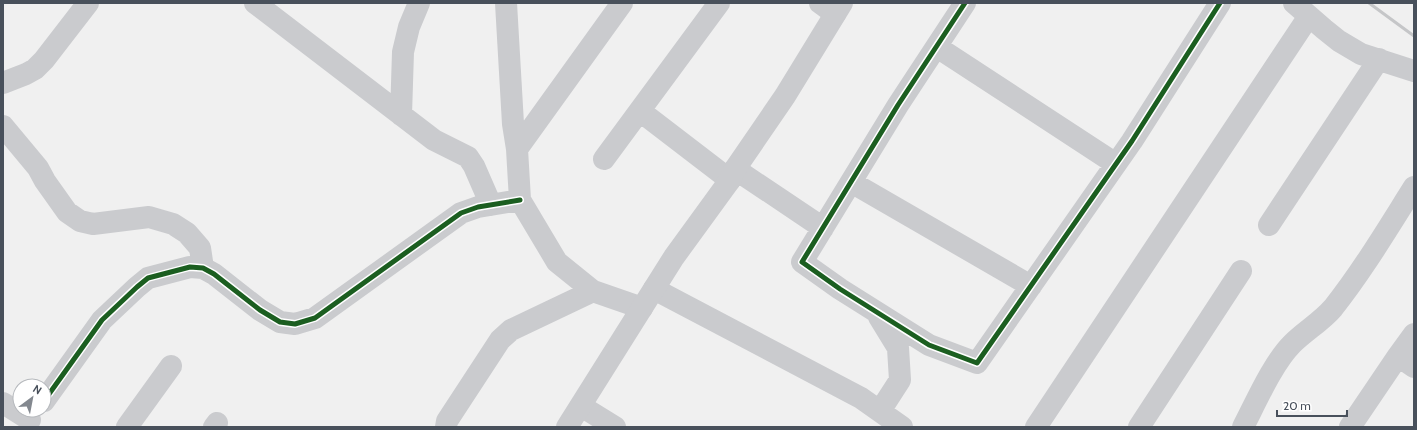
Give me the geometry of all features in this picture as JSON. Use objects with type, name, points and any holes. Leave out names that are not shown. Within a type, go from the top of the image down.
[{"type":"street","points":[[3,84],[35,69],[44,60],[88,3]]},
{"type":"street","points":[[255,3],[437,142],[468,157],[474,166],[491,205]]},
{"type":"street","points":[[400,115],[404,46],[409,26],[419,3]]},
{"type":"street","points":[[506,3],[513,124],[517,148],[520,200],[556,262],[593,291],[642,308]]},
{"type":"street","points":[[517,148],[622,3]]},
{"type":"street","points":[[604,160],[719,3]]},
{"type":"street","points":[[965,3],[898,105],[802,262],[840,289],[929,345],[977,363],[1132,141],[1220,3]]},
{"type":"street","points":[[567,427],[674,257],[785,96],[832,7]]},
{"type":"street","points":[[1036,427],[1301,9],[1339,41],[1361,54],[1414,71]]},
{"type":"street","points":[[937,47],[1116,164]]},
{"type":"street","points":[[1269,225],[1379,59]]},
{"type":"street","points":[[640,111],[732,174],[823,228]]},
{"type":"street","points":[[3,126],[38,168],[45,181],[67,212],[80,221],[93,224],[148,217],[173,224],[187,233],[200,248],[203,268]]},
{"type":"street","points":[[851,182],[1031,286]]},
{"type":"street","points":[[1243,427],[1275,367],[1287,350],[1304,332],[1320,321],[1332,309],[1366,262],[1414,187]]},
{"type":"street","points":[[52,390],[102,320],[148,278],[190,267],[203,268],[214,274],[260,310],[280,322],[295,324],[316,318],[461,214],[478,207],[520,200]]},
{"type":"street","points":[[1139,427],[1241,270]]},
{"type":"street","points":[[654,289],[860,398],[902,427]]},
{"type":"street","points":[[446,427],[447,421],[500,340],[511,330],[593,291]]},
{"type":"street","points":[[877,312],[898,348],[900,380],[880,411]]},
{"type":"street","points":[[1350,427],[1406,361],[1414,334]]},
{"type":"street","points":[[127,427],[171,366]]},
{"type":"street","points":[[3,403],[31,419]]},
{"type":"street","points":[[581,406],[615,427]]},
{"type":"railway","points":[[1369,3],[1414,36]]},
{"type":"cycle path","points":[[965,3],[898,105],[802,262],[840,289],[929,345],[977,363],[1132,141],[1220,3]]},
{"type":"cycle path","points":[[52,390],[102,320],[148,278],[190,267],[203,268],[214,274],[260,310],[280,322],[295,324],[315,318],[461,213],[478,207],[520,200]]}]
